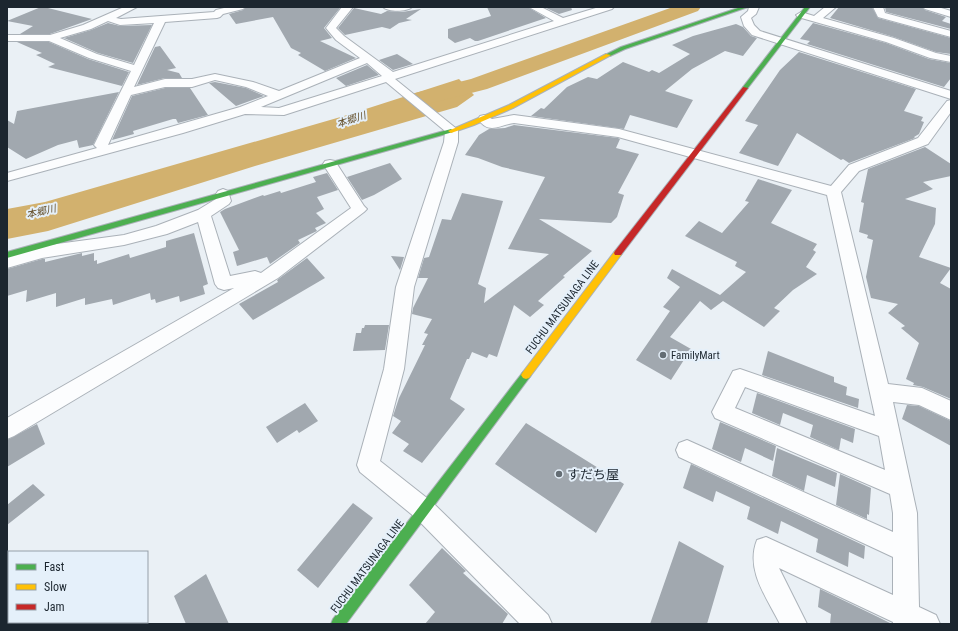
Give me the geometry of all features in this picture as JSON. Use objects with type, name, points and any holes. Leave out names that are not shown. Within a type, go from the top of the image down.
[{"type":"street","points":[[7,38],[51,38],[86,27],[132,7]]},
{"type":"street","points":[[107,18],[120,22],[161,20],[216,15],[219,12],[240,7]]},
{"type":"street","points":[[348,7],[331,28],[340,38],[388,74],[391,81],[435,118],[452,130]]},
{"type":"street","points":[[388,7],[407,7]]},
{"type":"street","points":[[534,7],[563,22]]},
{"type":"street","points":[[244,110],[280,112],[391,81],[610,7]]},
{"type":"street","points":[[7,255],[469,126],[505,109],[583,66],[623,48],[746,7]]},
{"type":"street","points":[[754,7],[753,12],[746,17],[749,26],[756,33],[951,95]]},
{"type":"street","points":[[816,20],[831,7]]},
{"type":"street","points":[[878,7],[881,15],[949,32]]},
{"type":"street","points":[[928,7],[951,14]]},
{"type":"street","points":[[804,11],[816,20],[890,40],[934,56],[951,59]]},
{"type":"street","name":"FUCHU MATSUNAGA LINE","points":[[338,624],[693,154],[804,11]]},
{"type":"street","points":[[101,145],[161,20]]},
{"type":"street","points":[[890,40],[922,39],[949,32]]},
{"type":"street","points":[[51,38],[77,51],[104,61],[137,69]]},
{"type":"street","points":[[13,175],[178,130],[244,110],[368,59]]},
{"type":"street","points":[[126,93],[165,83],[192,83],[215,77],[249,84],[280,96]]},
{"type":"street","points":[[834,192],[854,168],[923,141],[951,104]]},
{"type":"street","points":[[484,119],[491,125],[499,121],[514,119],[618,134],[834,192]]},
{"type":"street","points":[[13,175],[101,145],[178,130]]},
{"type":"street","points":[[452,130],[451,142],[404,287],[394,369],[368,465],[424,510],[539,624]]},
{"type":"street","points":[[7,429],[272,274],[359,208],[330,164]]},
{"type":"street","points":[[7,165],[13,175]]},
{"type":"street","points":[[834,192],[888,426],[905,513],[906,550],[913,621]]},
{"type":"street","points":[[7,262],[42,252],[124,240],[161,230],[204,214],[224,201],[223,194]]},
{"type":"street","points":[[204,214],[224,284],[272,274]]},
{"type":"street","points":[[888,426],[876,426],[740,377],[722,412],[900,487]]},
{"type":"street","points":[[879,391],[922,397],[951,411]]},
{"type":"street","points":[[687,450],[906,550]]},
{"type":"street","points":[[794,624],[766,569],[766,549],[913,621]]},
{"type":"water","points":[[459,79],[474,95],[457,107],[255,166],[48,231],[7,239],[7,209],[45,202],[344,116]]},
{"type":"building","points":[[41,7],[92,19],[50,34],[20,34],[33,26],[7,21]]},
{"type":"building","points":[[246,7],[340,8],[324,28],[332,38],[320,41],[356,58],[325,71],[298,55],[301,53],[291,48],[273,17],[236,24],[229,14],[243,10]]},
{"type":"building","points":[[487,7],[528,7],[546,18],[478,41],[470,38],[455,43],[448,38],[448,29],[491,16]]},
{"type":"building","points":[[544,7],[571,7],[572,10],[559,14]]},
{"type":"building","points":[[839,7],[872,7],[878,18],[951,38],[951,54],[936,52],[894,37],[830,18]]},
{"type":"building","points":[[885,7],[922,7],[925,10],[946,17],[942,21],[951,24],[951,29],[886,12]]},
{"type":"building","points":[[354,8],[381,14],[387,11],[402,12],[421,9],[406,19],[412,20],[399,23],[390,29],[382,27],[345,35],[338,28]]},
{"type":"building","points":[[108,23],[120,26],[152,25],[133,63],[98,53],[64,38]]},
{"type":"building","points":[[813,23],[886,43],[929,59],[951,63],[951,78],[944,87],[807,44],[810,41],[800,39]]},
{"type":"building","points":[[736,24],[743,27],[751,36],[757,38],[743,56],[725,51],[692,69],[665,91],[693,100],[677,128],[630,115],[624,129],[531,116],[541,108],[544,109],[567,87],[588,77],[597,79],[623,62],[649,72],[652,70],[659,73],[690,54],[672,45],[693,36]]},
{"type":"building","points":[[17,42],[49,42],[88,59],[129,72],[122,86],[48,67],[55,64],[36,55],[42,53]]},
{"type":"building","points":[[160,46],[176,68],[167,70],[179,73],[182,78],[165,78],[137,85],[155,47]]},
{"type":"building","points":[[799,52],[916,89],[904,111],[923,117],[921,121],[924,122],[919,134],[914,137],[915,138],[849,163],[843,159],[841,160],[797,133],[778,166],[739,153],[758,125],[745,121],[780,70]]},
{"type":"building","points":[[397,54],[413,64],[393,70],[379,60]]},
{"type":"building","points":[[367,65],[379,75],[346,86],[336,78]]},
{"type":"building","points":[[215,82],[246,88],[264,96],[236,106],[209,83]]},
{"type":"building","points":[[165,88],[190,88],[208,115],[178,123],[176,119],[173,119],[133,131],[134,134],[112,140],[132,96]]},
{"type":"building","points":[[119,92],[93,145],[79,148],[77,140],[58,145],[26,159],[7,147],[7,120],[14,124],[17,111]]},
{"type":"building","points":[[514,125],[618,138],[620,139],[616,148],[639,154],[618,193],[624,195],[617,217],[611,223],[539,219],[592,251],[563,276],[565,277],[538,301],[544,305],[530,317],[514,305],[497,357],[489,354],[487,358],[472,352],[469,359],[467,359],[450,399],[465,409],[422,463],[403,451],[409,444],[392,433],[401,421],[393,416],[399,398],[425,345],[422,345],[428,334],[424,333],[432,319],[412,314],[413,308],[428,278],[418,278],[424,258],[429,257],[442,219],[451,220],[462,193],[503,201],[478,284],[486,288],[484,303],[549,254],[508,249],[545,177],[502,167],[465,155],[479,135],[489,129],[505,128]]},
{"type":"building","points":[[925,147],[951,164],[951,176],[923,182],[933,189],[905,199],[936,208],[935,224],[919,257],[951,268],[940,283],[951,289],[951,399],[923,387],[913,385],[914,383],[906,379],[919,343],[901,328],[905,326],[888,313],[898,304],[871,298],[866,277],[873,240],[867,238],[868,235],[859,232],[864,203],[861,202],[868,169]]},
{"type":"building","points":[[390,163],[402,179],[362,200],[347,177]]},
{"type":"building","points":[[327,173],[338,190],[317,197],[324,209],[316,213],[326,223],[315,228],[317,231],[298,240],[300,243],[270,264],[267,257],[237,266],[233,252],[239,250],[220,212],[263,195],[264,196],[280,191],[281,193],[316,182],[313,177]]},
{"type":"building","points":[[758,179],[792,190],[771,223],[817,244],[813,250],[816,252],[806,267],[817,274],[793,290],[774,308],[780,311],[764,327],[723,301],[711,310],[700,301],[670,337],[691,349],[671,380],[636,360],[670,311],[663,307],[680,287],[667,278],[672,269],[720,295],[746,272],[735,266],[737,262],[685,236],[699,221],[722,233],[749,202],[745,201]]},
{"type":"building","points":[[194,233],[208,284],[203,286],[205,294],[180,302],[179,296],[156,303],[155,299],[151,300],[150,293],[113,305],[112,299],[85,305],[85,298],[56,307],[56,293],[26,302],[27,290],[7,296],[7,269],[42,259],[45,259],[45,262],[82,253],[82,256],[94,253],[94,261],[97,260],[97,264],[129,254],[130,258],[166,247],[166,241]]},
{"type":"building","points":[[391,256],[404,257],[400,270]]},
{"type":"building","points":[[307,258],[325,278],[253,320],[239,304],[278,282],[277,280]]},
{"type":"building","points":[[365,325],[389,325],[385,350],[353,351],[356,333],[361,333],[362,328],[364,328]]},
{"type":"building","points":[[768,351],[834,377],[834,382],[847,387],[846,395],[859,399],[858,408],[762,375]]},
{"type":"building","points":[[757,393],[855,429],[853,443],[841,438],[839,450],[810,437],[813,425],[783,413],[780,425],[752,413]]},
{"type":"building","points":[[305,403],[318,421],[299,433],[297,430],[277,443],[266,427]]},
{"type":"building","points":[[907,405],[919,406],[951,421],[951,446],[902,419]]},
{"type":"building","points":[[720,422],[776,446],[773,461],[745,448],[741,462],[712,449]]},
{"type":"building","name":"すだち屋","points":[[526,423],[624,484],[596,533],[495,464]]},
{"type":"building","points":[[37,424],[45,444],[7,467],[7,440]]},
{"type":"building","points":[[777,448],[837,473],[835,487],[807,475],[804,491],[772,476]]},
{"type":"building","points":[[691,464],[865,546],[864,559],[849,552],[848,567],[816,552],[818,539],[781,521],[778,534],[747,519],[750,507],[716,491],[713,502],[683,488]]},
{"type":"building","points":[[840,474],[871,488],[869,515],[867,514],[867,519],[836,505]]},
{"type":"building","points":[[33,484],[45,495],[7,525],[7,505]]},
{"type":"building","points":[[353,503],[373,518],[318,588],[297,570]]},
{"type":"building","points":[[679,541],[724,566],[707,624],[650,624]]},
{"type":"building","points":[[442,548],[466,571],[463,573],[508,614],[502,624],[425,624],[435,612],[409,585]]},
{"type":"building","points":[[206,574],[229,624],[186,624],[174,596]]},
{"type":"building","points":[[820,589],[892,624],[830,624],[831,614],[818,607]]},
{"type":"waterway","name":"本郷川","points":[[420,99],[479,84],[691,7]]},
{"type":"traffic: fast","points":[[608,55],[623,48],[746,7]]},
{"type":"traffic: fast","points":[[745,88],[808,7]]},
{"type":"traffic: fast","points":[[7,255],[451,131]]},
{"type":"traffic: fast","points":[[338,624],[526,375]]},
{"type":"traffic: slow","points":[[451,131],[492,116],[588,64],[608,55]]},
{"type":"traffic: slow","points":[[526,375],[618,253]]},
{"type":"traffic: jam","points":[[618,253],[745,88]]},
{"type":"place","name":"FamilyMart","points":[[663,355]]},
{"type":"place","name":"すだち屋","points":[[559,474]]}]
